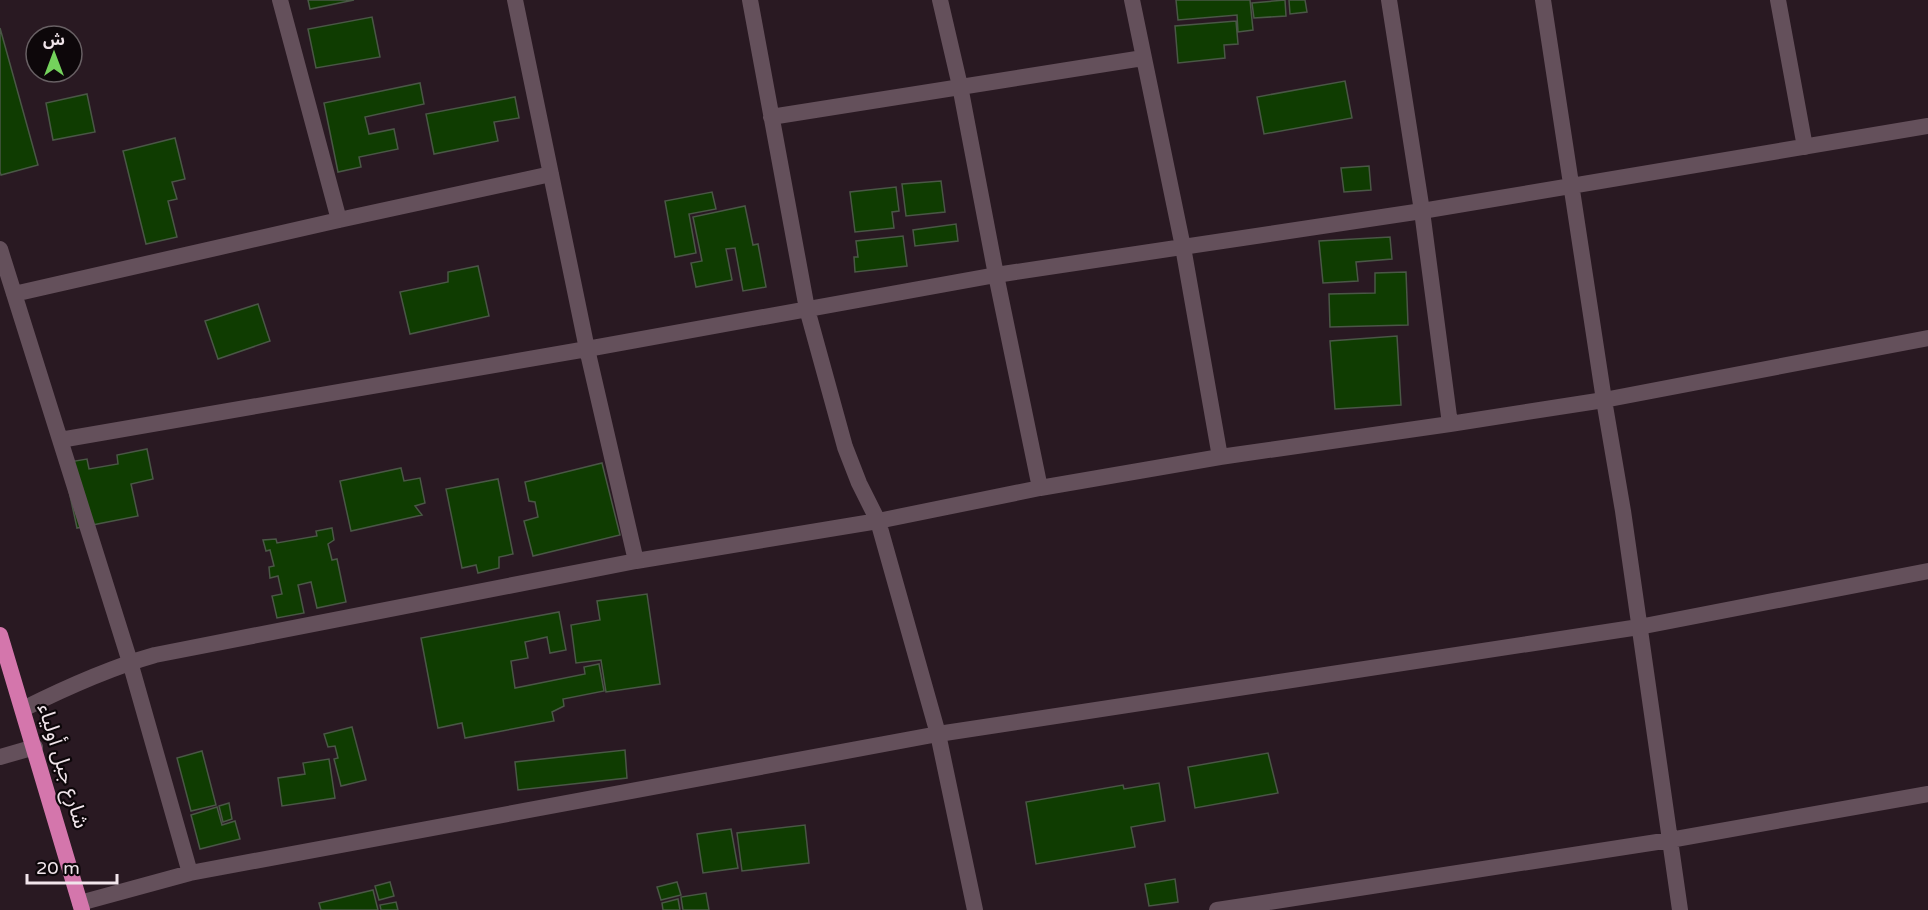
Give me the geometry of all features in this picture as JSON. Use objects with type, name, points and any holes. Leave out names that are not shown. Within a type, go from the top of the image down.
[{"type":"highway","name":"شارع جبل أولياء","points":[[0,635],[81,907]]},
{"type":"street","points":[[280,0],[339,220]]},
{"type":"street","points":[[515,0],[587,349],[636,561]]},
{"type":"street","points":[[750,0],[807,309],[845,447],[859,483],[878,521],[938,734],[975,910]]},
{"type":"street","points":[[940,0],[960,86],[1040,488]]},
{"type":"street","points":[[1132,0],[1183,247],[1220,457]]},
{"type":"street","points":[[1389,0],[1422,211],[1450,424]]},
{"type":"street","points":[[1544,0],[1604,400],[1623,511],[1680,910]]},
{"type":"street","points":[[1778,0],[1805,147]]},
{"type":"street","points":[[771,117],[1143,58]]},
{"type":"street","points":[[60,440],[587,349],[996,275],[1422,211],[1928,126]]},
{"type":"street","points":[[14,294],[551,174]]},
{"type":"street","points":[[0,249],[130,662],[190,873]]},
{"type":"street","points":[[23,709],[70,685],[154,655],[636,561],[878,521],[1040,488],[1220,457],[1604,400],[1928,338]]},
{"type":"street","points":[[81,907],[190,873],[938,734],[1639,627],[1928,571]]},
{"type":"street","points":[[0,757],[35,747]]},
{"type":"street","points":[[1217,910],[1670,840],[1928,794]]},
{"type":"building","points":[[308,0],[354,0],[310,9]]},
{"type":"building","points":[[1176,0],[1250,0],[1253,30],[1238,32],[1237,15],[1178,20]]},
{"type":"building","points":[[1285,0],[1286,16],[1254,18],[1252,3]]},
{"type":"building","points":[[1289,0],[1305,0],[1307,12],[1290,14]]},
{"type":"building","points":[[372,17],[380,57],[316,68],[308,29]]},
{"type":"building","points":[[1236,21],[1238,44],[1224,45],[1225,58],[1178,63],[1175,26]]},
{"type":"building","points":[[0,28],[38,165],[1,175],[0,172]]},
{"type":"building","points":[[1345,81],[1352,118],[1264,134],[1257,97]]},
{"type":"building","points":[[420,83],[424,104],[365,117],[369,134],[394,129],[398,149],[359,157],[361,167],[338,172],[324,103]]},
{"type":"building","points":[[87,94],[95,132],[53,140],[46,103]]},
{"type":"building","points":[[515,97],[519,118],[494,122],[498,141],[434,154],[426,114]]},
{"type":"building","points":[[175,138],[185,179],[172,182],[177,199],[168,201],[177,237],[146,244],[123,151]]},
{"type":"building","points":[[1369,166],[1371,190],[1344,192],[1341,168]]},
{"type":"building","points":[[941,181],[945,212],[906,216],[902,184]]},
{"type":"building","points":[[896,187],[899,211],[892,212],[894,228],[855,232],[850,192]]},
{"type":"building","points":[[712,192],[716,209],[689,214],[696,253],[675,257],[665,201]]},
{"type":"building","points":[[745,206],[753,245],[758,244],[766,287],[743,291],[735,248],[726,249],[732,280],[696,287],[691,263],[702,261],[693,217]]},
{"type":"building","points":[[956,224],[958,241],[915,246],[913,230]]},
{"type":"building","points":[[903,236],[907,266],[855,272],[854,257],[858,257],[856,241]]},
{"type":"building","points":[[1390,237],[1392,259],[1356,262],[1358,281],[1323,283],[1319,241]]},
{"type":"building","points":[[478,266],[489,316],[410,334],[400,292],[448,282],[448,272]]},
{"type":"building","points":[[1406,272],[1408,325],[1330,327],[1329,294],[1375,293],[1375,273]]},
{"type":"building","points":[[258,304],[270,341],[218,359],[205,321]]},
{"type":"building","points":[[1397,336],[1401,405],[1335,409],[1330,341]]},
{"type":"building","points":[[147,449],[153,479],[131,484],[138,516],[77,528],[63,463],[87,459],[89,469],[118,464],[117,455]]},
{"type":"building","points":[[602,463],[620,535],[533,556],[524,521],[538,517],[535,502],[529,501],[525,482]]},
{"type":"building","points":[[401,468],[404,481],[420,478],[425,503],[415,506],[422,515],[351,531],[340,481]]},
{"type":"building","points":[[498,479],[513,554],[499,557],[499,568],[478,573],[476,565],[462,568],[446,489]]},
{"type":"building","points":[[332,528],[334,540],[328,544],[332,560],[337,559],[346,602],[317,608],[311,582],[298,585],[304,613],[277,618],[272,596],[282,594],[278,576],[270,578],[269,567],[274,566],[270,550],[266,551],[263,540],[276,539],[277,543],[317,536],[316,531]]},
{"type":"building","points":[[647,594],[660,684],[606,692],[601,660],[576,663],[571,625],[600,620],[597,601]]},
{"type":"building","points":[[559,612],[566,650],[550,653],[547,637],[525,642],[528,658],[511,661],[515,688],[585,674],[584,667],[599,664],[604,691],[563,699],[564,706],[552,712],[554,721],[465,738],[462,723],[438,728],[421,638]]},
{"type":"building","points":[[352,727],[366,780],[341,786],[334,759],[338,758],[335,746],[328,747],[324,734]]},
{"type":"building","points":[[625,750],[627,778],[518,790],[515,762]]},
{"type":"building","points":[[202,751],[216,805],[191,811],[177,758]]},
{"type":"building","points":[[1268,753],[1278,793],[1195,808],[1188,767]]},
{"type":"building","points":[[329,759],[335,798],[282,806],[278,778],[305,774],[303,763]]},
{"type":"building","points":[[1159,783],[1165,821],[1131,827],[1135,847],[1036,864],[1026,802],[1123,785],[1124,789]]},
{"type":"building","points":[[229,803],[232,819],[223,822],[219,806]]},
{"type":"building","points":[[217,807],[222,825],[235,821],[240,839],[200,849],[191,815]]},
{"type":"building","points":[[805,825],[809,863],[742,871],[737,833]]},
{"type":"building","points":[[731,829],[738,868],[703,873],[697,834]]},
{"type":"building","points":[[1175,879],[1178,902],[1149,906],[1145,884]]},
{"type":"building","points":[[390,882],[394,896],[379,900],[375,886]]},
{"type":"building","points":[[677,882],[681,895],[661,900],[657,887]]},
{"type":"building","points":[[373,890],[378,910],[321,910],[319,903]]},
{"type":"building","points":[[706,893],[709,910],[683,910],[681,897]]},
{"type":"building","points":[[678,899],[680,910],[663,910],[662,903]]},
{"type":"building","points":[[396,902],[398,910],[381,910],[380,905]]}]
